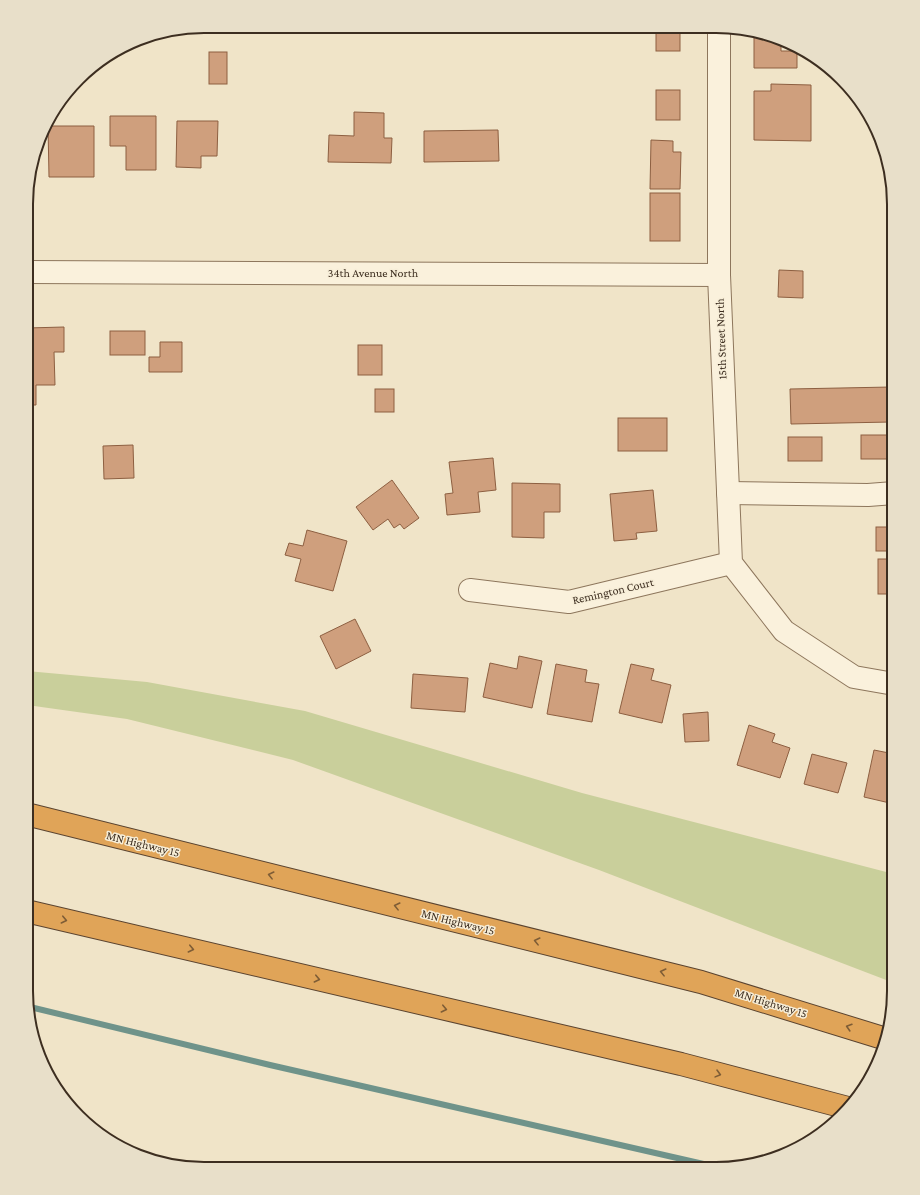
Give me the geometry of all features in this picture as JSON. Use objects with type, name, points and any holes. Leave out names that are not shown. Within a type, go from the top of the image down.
[{"type":"highway","name":"MN Highway 15","points":[[33,816],[701,982],[880,1037]]},
{"type":"highway","points":[[33,913],[673,1062],[842,1107]]},
{"type":"street","name":"15th Street North","points":[[719,33],[719,274],[731,563]]},
{"type":"street","name":"34th Avenue North","points":[[33,272],[719,274]]},
{"type":"street","points":[[728,493],[868,495],[887,494]]},
{"type":"street","points":[[731,563],[784,631],[854,677],[887,683]]},
{"type":"street","name":"Remington Court","points":[[470,590],[568,602],[731,563]]},
{"type":"green space","points":[[33,672],[147,682],[305,711],[582,793],[887,872],[887,980],[599,870],[293,760],[127,719],[33,706]]},
{"type":"building","points":[[656,33],[680,33],[680,51],[656,51]]},
{"type":"building","points":[[754,37],[781,46],[781,51],[792,51],[797,54],[797,68],[754,68]]},
{"type":"building","points":[[209,52],[227,52],[227,84],[209,84]]},
{"type":"building","points":[[771,84],[811,85],[811,141],[754,140],[754,91],[771,91]]},
{"type":"building","points":[[656,90],[680,90],[680,120],[656,120]]},
{"type":"building","points":[[354,112],[384,113],[384,138],[392,138],[391,163],[328,162],[329,135],[354,136]]},
{"type":"building","points":[[110,116],[156,116],[156,170],[126,170],[126,146],[110,146]]},
{"type":"building","points":[[177,121],[218,121],[217,156],[201,156],[201,168],[176,167]]},
{"type":"building","points":[[52,126],[94,126],[94,177],[49,177],[48,134]]},
{"type":"building","points":[[498,130],[499,161],[424,162],[424,131]]},
{"type":"building","points":[[651,140],[673,141],[673,152],[681,152],[680,189],[650,189]]},
{"type":"building","points":[[650,193],[680,193],[680,241],[650,241]]},
{"type":"building","points":[[779,270],[803,271],[803,298],[778,297]]},
{"type":"building","points":[[64,327],[64,352],[54,352],[55,385],[36,385],[36,405],[33,405],[33,328]]},
{"type":"building","points":[[110,331],[145,331],[145,355],[110,355]]},
{"type":"building","points":[[160,342],[182,342],[182,372],[149,372],[149,357],[160,357]]},
{"type":"building","points":[[358,345],[382,345],[382,375],[358,375]]},
{"type":"building","points":[[887,387],[887,422],[791,424],[790,389]]},
{"type":"building","points":[[375,389],[394,389],[394,412],[375,412]]},
{"type":"building","points":[[618,418],[667,418],[667,451],[618,451]]},
{"type":"building","points":[[861,435],[887,435],[887,459],[861,459]]},
{"type":"building","points":[[788,437],[822,437],[822,461],[788,461]]},
{"type":"building","points":[[133,445],[134,478],[104,479],[103,446]]},
{"type":"building","points":[[493,458],[496,490],[478,492],[480,512],[447,515],[445,494],[453,493],[449,462]]},
{"type":"building","points":[[392,480],[419,518],[404,529],[400,524],[394,528],[388,519],[373,530],[356,507]]},
{"type":"building","points":[[512,483],[560,484],[560,512],[544,512],[544,538],[512,537]]},
{"type":"building","points":[[653,490],[657,531],[636,533],[637,539],[614,541],[610,494]]},
{"type":"building","points":[[876,527],[887,527],[887,551],[876,551]]},
{"type":"building","points":[[307,530],[347,541],[333,591],[295,581],[301,559],[285,555],[289,543],[303,546]]},
{"type":"building","points":[[878,559],[887,559],[887,594],[878,594]]},
{"type":"building","points":[[355,619],[371,651],[336,669],[320,636]]},
{"type":"building","points":[[519,656],[542,661],[532,708],[483,697],[490,663],[517,669]]},
{"type":"building","points":[[556,664],[587,670],[585,682],[599,684],[592,722],[547,714]]},
{"type":"building","points":[[631,664],[654,669],[651,680],[671,685],[662,723],[619,713]]},
{"type":"building","points":[[413,674],[468,678],[465,712],[411,708]]},
{"type":"building","points":[[708,712],[709,741],[685,742],[683,714]]},
{"type":"building","points":[[749,725],[775,734],[772,742],[790,748],[780,778],[737,765]]},
{"type":"building","points":[[874,750],[887,753],[887,802],[864,797]]},
{"type":"building","points":[[812,754],[847,763],[838,793],[804,784]]},
{"type":"waterway","points":[[34,1008],[270,1065],[695,1162]]}]
